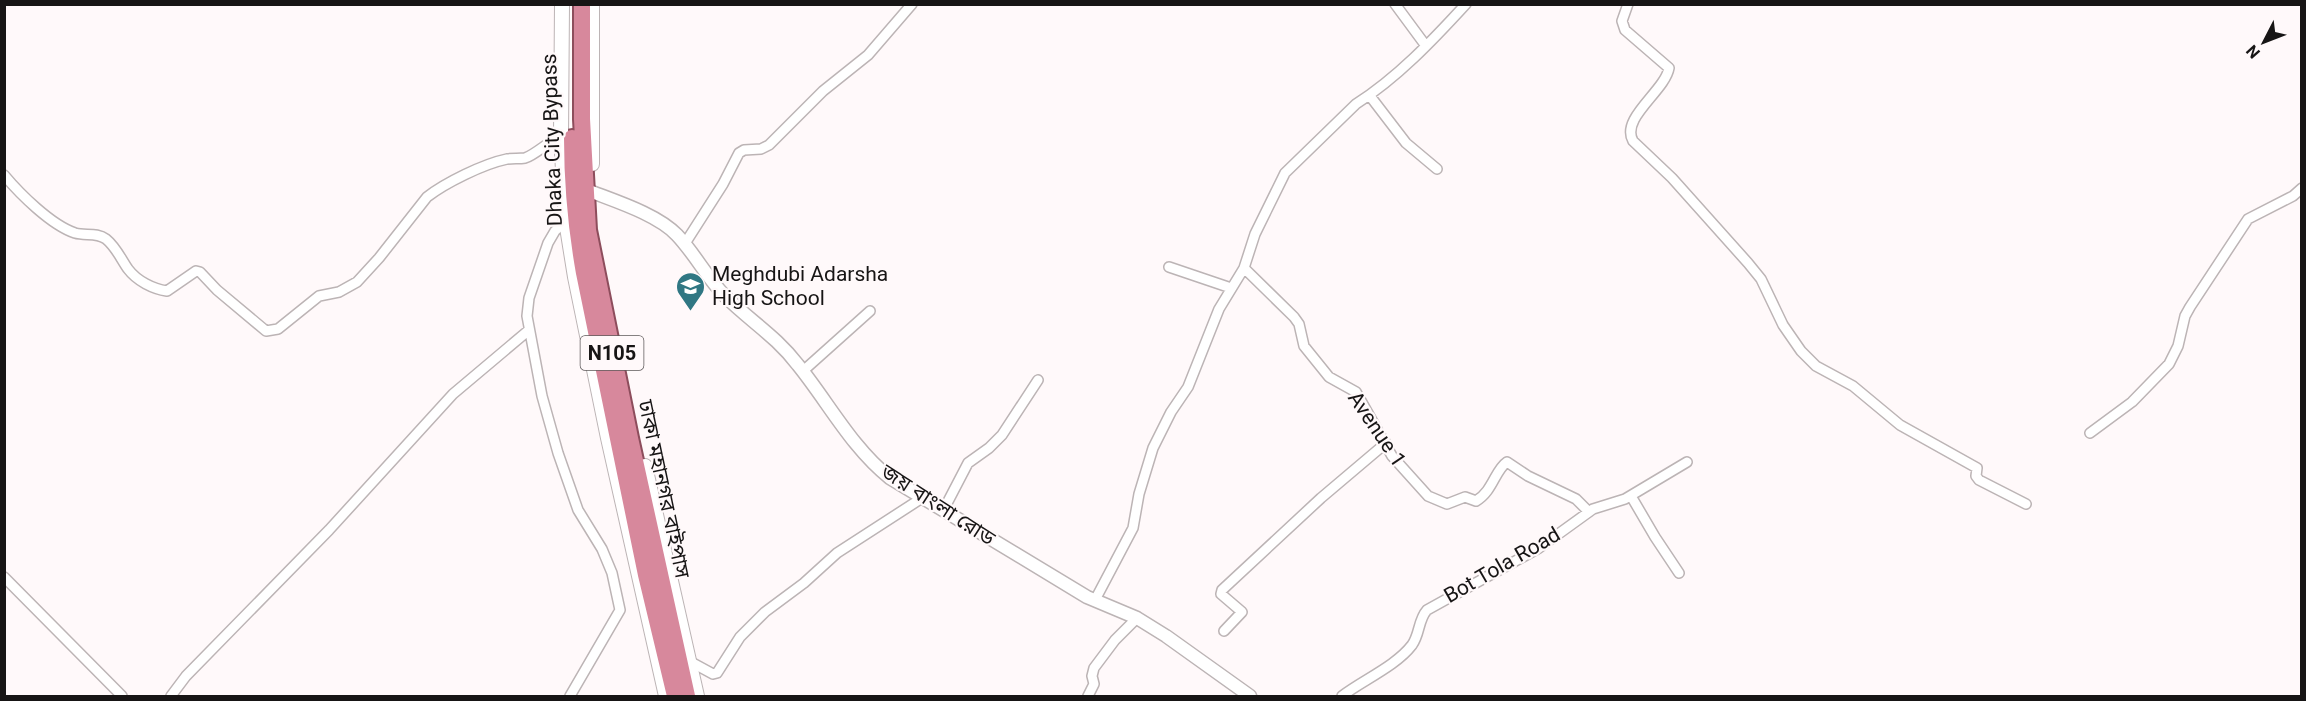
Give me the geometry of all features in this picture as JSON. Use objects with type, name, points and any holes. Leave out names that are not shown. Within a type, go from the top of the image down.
[{"type":"highway","name":"Dhaka City Bypass","points":[[572,4],[572,184],[577,230],[617,438],[675,696]]},
{"type":"highway","name":"ঢাকা মহানগর বাইপাস","points":[[582,4],[582,119],[588,230],[632,449],[687,696]]},
{"type":"main road","points":[[562,4],[561,136],[566,221],[592,362],[637,575],[666,696]]},
{"type":"main road","points":[[592,4],[592,192],[596,226],[618,344],[697,696]]},
{"type":"street","points":[[684,245],[723,184],[739,153],[769,146],[823,91],[868,55],[912,4]]},
{"type":"street","points":[[1395,4],[1426,46]]},
{"type":"street","points":[[1095,600],[1133,528],[1139,494],[1153,448],[1171,412],[1188,387],[1219,309],[1244,268],[1257,228],[1288,169],[1356,104],[1370,96],[1426,46],[1466,4]]},
{"type":"street","points":[[1628,4],[1622,21],[1625,30],[1669,68],[1662,84],[1631,124],[1630,136],[1633,141],[1672,178],[1748,263],[1761,279],[1783,326],[1801,351],[1816,366],[1853,386],[1900,426],[1977,468],[1976,476],[1979,480],[2026,504]]},
{"type":"street","points":[[1370,96],[1406,143],[1437,170]]},
{"type":"street","points":[[4,174],[15,187],[59,223],[75,233],[98,235],[106,239],[127,268],[143,282],[167,291],[196,271],[200,272],[217,290],[266,331],[272,332],[319,296],[339,291],[357,282],[380,258],[427,197],[436,190],[452,180],[506,159],[528,157],[544,144],[561,136]]},
{"type":"street","points":[[2090,433],[2132,402],[2169,364],[2178,346],[2190,307],[2248,219],[2293,196],[2301,188]]},
{"type":"street","name":"জয় বাংলা রোড","points":[[592,192],[662,224],[677,235],[723,294],[773,336],[803,371],[872,462],[899,484],[1095,600],[1137,618],[1250,696]]},
{"type":"street","points":[[566,221],[551,236],[529,298],[527,316],[542,396],[558,453],[576,506],[602,549],[612,573],[621,610],[570,696]]},
{"type":"street","points":[[1169,267],[1231,288]]},
{"type":"street","name":"Avenue 1","points":[[1244,268],[1294,316],[1299,324],[1304,346],[1325,373],[1356,392],[1392,456],[1428,496],[1442,504],[1452,504],[1465,497],[1474,501],[1479,500],[1507,462],[1528,476],[1576,499],[1589,512]]},
{"type":"street","points":[[803,371],[870,311]]},
{"type":"street","points":[[171,696],[186,676],[333,525],[453,394],[529,330]]},
{"type":"street","points":[[943,511],[968,463],[1002,435],[1038,380]]},
{"type":"street","points":[[1224,631],[1242,612],[1221,594],[1222,590],[1238,572],[1386,443]]},
{"type":"street","name":"Bot Tola Road","points":[[1342,696],[1407,651],[1415,640],[1423,614],[1427,610],[1539,548],[1589,512],[1631,496],[1688,462]]},
{"type":"street","points":[[1631,496],[1679,573]]},
{"type":"street","points":[[689,661],[713,674],[717,673],[740,637],[765,612],[804,583],[837,553],[922,498]]},
{"type":"street","points":[[4,577],[122,696]]},
{"type":"street","points":[[1088,696],[1094,684],[1092,676],[1094,668],[1115,640],[1137,618]]},
{"type":"place","name":"Meghdubi Adarsha High School","points":[[691,312]]}]
